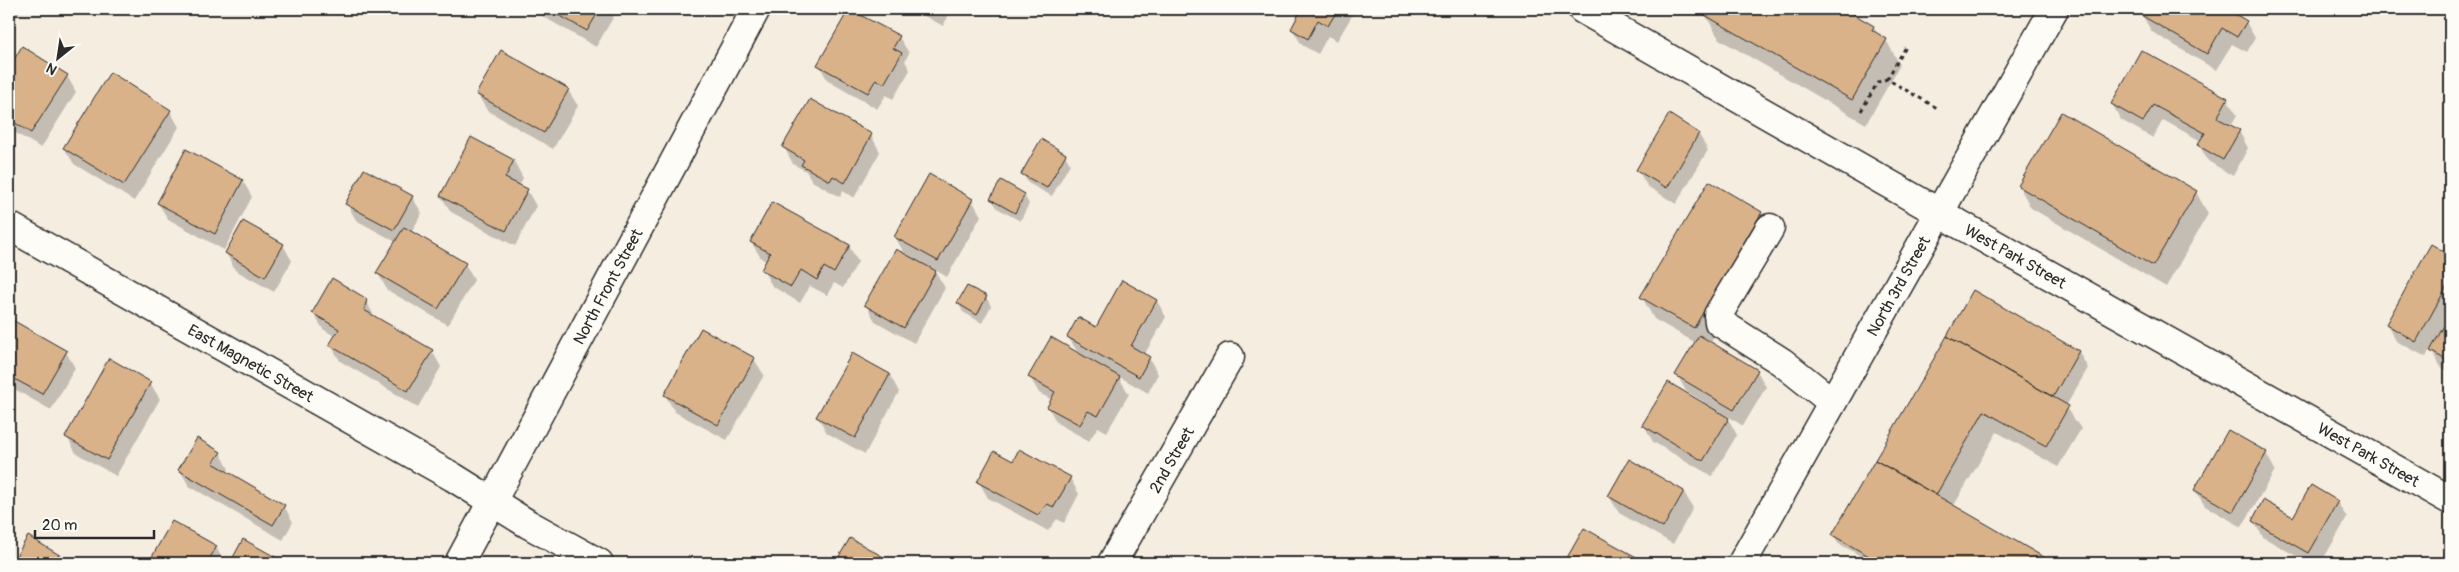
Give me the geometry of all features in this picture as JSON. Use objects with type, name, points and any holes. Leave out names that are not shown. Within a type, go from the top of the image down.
[{"type":"street","name":"North Front Street","points":[[459,563],[756,9]]},
{"type":"street","name":"West Park Street","points":[[1582,9],[2450,500]]},
{"type":"street","name":"North 3rd Street","points":[[1742,563],[2054,9]]},
{"type":"street","name":"East Magnetic Street","points":[[9,226],[453,477],[491,502],[599,563]]},
{"type":"street","points":[[1770,228],[1718,315],[1720,322],[1782,362],[1832,402]]},
{"type":"street","name":"2nd Street","points":[[1112,563],[1230,357]]},
{"type":"path","points":[[1861,111],[1878,82],[1887,79],[1906,47]]},
{"type":"path","points":[[1887,79],[1940,110]]},
{"type":"building","points":[[548,9],[600,9],[587,31]]},
{"type":"building","points":[[849,9],[900,36],[893,48],[902,53],[884,84],[876,79],[868,93],[817,65]]},
{"type":"building","points":[[1298,9],[1338,9],[1328,26],[1318,20],[1308,39],[1291,29],[1301,10]]},
{"type":"building","points":[[1706,9],[1845,9],[1874,26],[1872,30],[1887,39],[1852,100],[1703,14]]},
{"type":"building","points":[[2145,9],[2226,9],[2247,21],[2237,37],[2222,28],[2207,54],[2141,15]]},
{"type":"building","points":[[22,46],[68,75],[31,133],[9,119],[9,68]]},
{"type":"building","points":[[501,50],[569,89],[544,133],[476,94]]},
{"type":"building","points":[[2141,50],[2228,98],[2217,118],[2240,130],[2223,160],[2197,145],[2205,133],[2153,105],[2143,122],[2111,104]]},
{"type":"building","points":[[110,72],[171,110],[124,185],[63,148]]},
{"type":"building","points":[[810,99],[872,134],[845,183],[833,176],[830,181],[801,165],[804,160],[782,147]]},
{"type":"building","points":[[2061,112],[2197,191],[2153,266],[2018,186]]},
{"type":"building","points":[[1669,114],[1699,133],[1667,188],[1636,170]]},
{"type":"building","points":[[471,137],[514,160],[505,178],[528,189],[506,231],[440,196]]},
{"type":"building","points":[[1041,139],[1066,154],[1047,188],[1021,174]]},
{"type":"building","points":[[186,149],[243,180],[215,234],[157,203]]},
{"type":"building","points":[[364,169],[413,196],[394,230],[345,204]]},
{"type":"building","points":[[929,174],[973,199],[938,261],[894,237]]},
{"type":"building","points":[[1001,180],[1025,194],[1015,213],[990,199]]},
{"type":"building","points":[[1709,181],[1762,212],[1694,328],[1640,297]]},
{"type":"building","points":[[772,202],[850,245],[834,273],[824,267],[817,280],[801,270],[791,287],[761,270],[770,253],[750,242]]},
{"type":"building","points":[[243,221],[284,244],[265,277],[225,253]]},
{"type":"building","points":[[404,227],[466,263],[438,309],[376,273]]},
{"type":"building","points":[[2431,244],[2450,255],[2450,281],[2416,342],[2386,324]]},
{"type":"building","points":[[896,249],[936,271],[904,328],[864,305]]},
{"type":"building","points":[[332,278],[367,299],[364,310],[433,350],[408,391],[329,345],[339,329],[312,313]]},
{"type":"building","points":[[1122,280],[1157,300],[1131,346],[1150,357],[1139,377],[1067,337],[1078,317],[1096,327]]},
{"type":"building","points":[[967,286],[987,296],[977,315],[957,303]]},
{"type":"building","points":[[1973,290],[2079,351],[2053,397],[1947,336]]},
{"type":"building","points":[[2450,315],[2450,362],[2430,351]]},
{"type":"building","points":[[9,318],[67,351],[42,394],[9,376]]},
{"type":"building","points":[[701,328],[755,358],[718,425],[664,395]]},
{"type":"building","points":[[1699,335],[1758,370],[1734,410],[1675,375]]},
{"type":"building","points":[[1947,336],[2069,406],[2046,446],[1984,411],[1936,495],[1875,460]]},
{"type":"building","points":[[1051,337],[1120,377],[1098,416],[1088,411],[1080,425],[1047,407],[1055,392],[1028,377]]},
{"type":"building","points":[[852,353],[890,374],[855,438],[816,417]]},
{"type":"building","points":[[109,358],[151,382],[107,460],[65,437]]},
{"type":"building","points":[[1668,382],[1729,418],[1703,461],[1642,425]]},
{"type":"building","points":[[2228,430],[2267,452],[2233,512],[2194,490]]},
{"type":"building","points":[[197,438],[221,452],[213,463],[285,505],[273,525],[178,470]]},
{"type":"building","points":[[1019,449],[1071,477],[1054,507],[1047,504],[1038,515],[977,482],[994,451],[1013,461]]},
{"type":"building","points":[[1629,459],[1684,491],[1663,528],[1608,496]]},
{"type":"building","points":[[1875,460],[2054,563],[1881,563],[1832,535]]},
{"type":"building","points":[[2311,485],[2338,501],[2308,553],[2252,521],[2263,500],[2293,517]]},
{"type":"building","points":[[172,521],[217,546],[207,563],[149,562]]},
{"type":"building","points":[[1584,528],[1647,563],[1564,563]]},
{"type":"building","points":[[28,536],[71,562],[12,563]]},
{"type":"building","points":[[850,538],[894,563],[835,563]]},
{"type":"building","points":[[243,539],[286,563],[230,563]]}]
